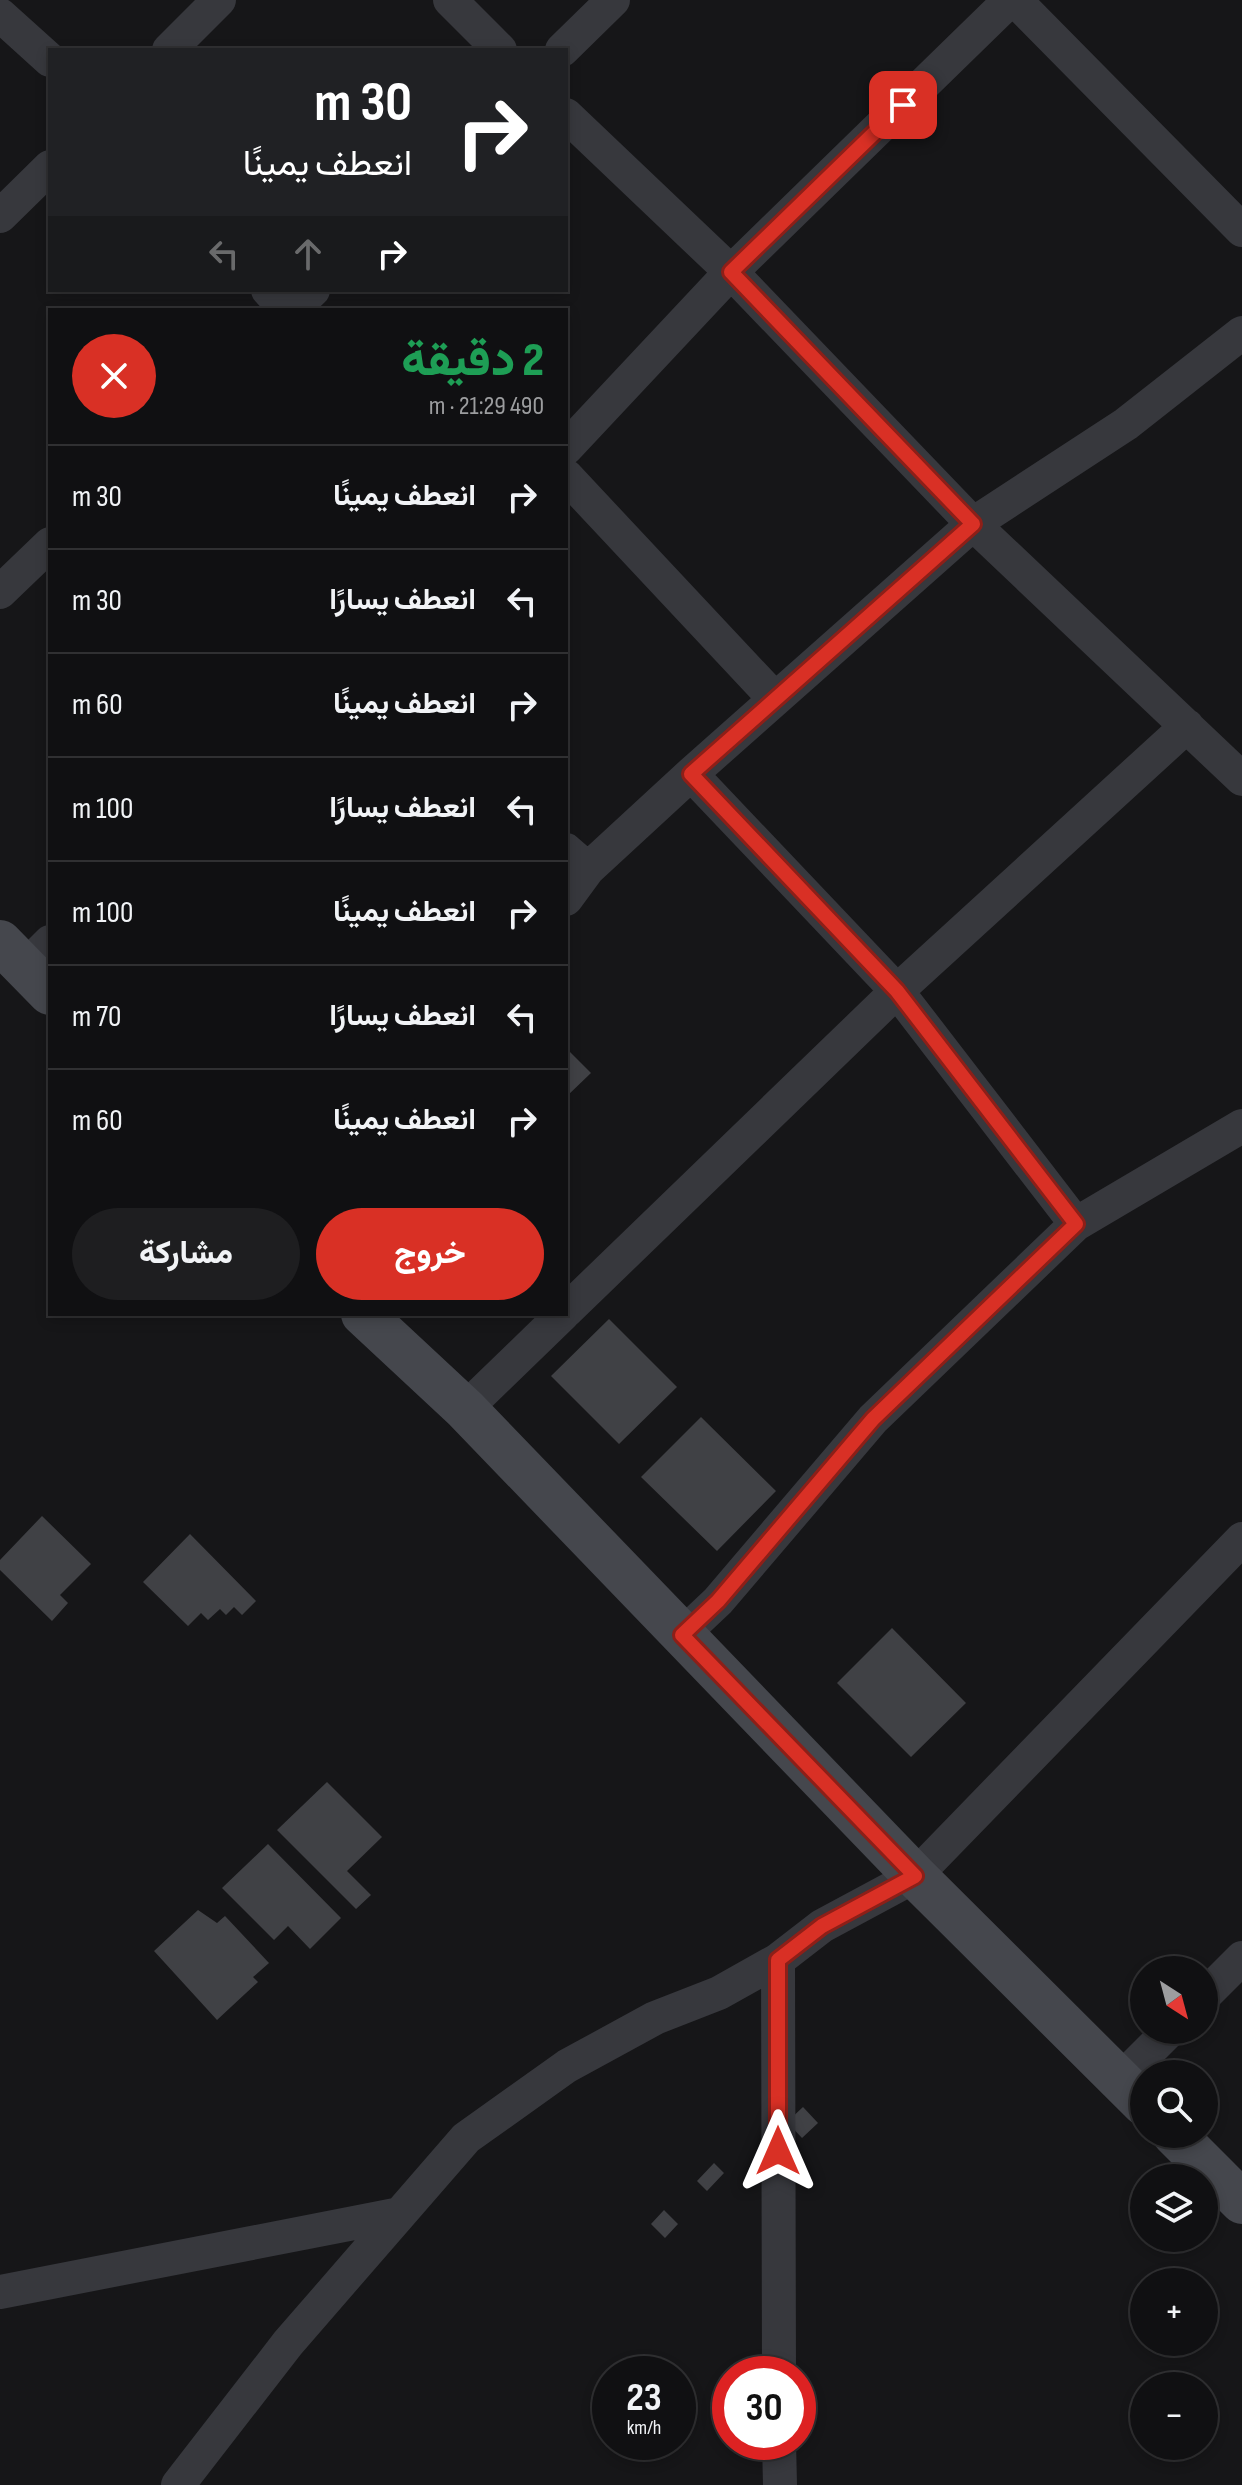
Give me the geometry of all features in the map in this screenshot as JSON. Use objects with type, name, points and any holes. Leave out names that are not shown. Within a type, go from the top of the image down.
[{"type":"street","points":[[171,48],[219,0]]},
{"type":"street","points":[[450,0],[498,48]]},
{"type":"street","points":[[564,48],[613,0]]},
{"type":"street","points":[[568,446],[731,272],[1013,0],[1242,230]]},
{"type":"street","points":[[0,15],[48,58]]},
{"type":"street","points":[[568,117],[731,272],[973,524],[1242,779]]},
{"type":"street","points":[[0,216],[48,169]]},
{"type":"street","points":[[270,292],[284,308]]},
{"type":"street","points":[[294,308],[311,292]]},
{"type":"street","points":[[568,892],[577,860],[691,774],[973,524],[1126,424],[1242,333]]},
{"type":"street","points":[[568,478],[775,699]]},
{"type":"street","points":[[0,592],[48,546]]},
{"type":"street","points":[[568,1308],[897,991],[1187,726]]},
{"type":"street","points":[[691,774],[897,991],[1076,1224]]},
{"type":"street","points":[[682,1635],[718,1601],[873,1419],[1076,1224],[1242,1126]]},
{"type":"street","points":[[365,1316],[465,1409],[915,1876],[1130,2090]]},
{"type":"street","points":[[465,1409],[560,1316]]},
{"type":"street","points":[[180,2485],[288,2343],[395,2215],[466,2138],[567,2066],[655,2018],[719,1993],[778,1960],[822,1926],[915,1876],[1242,1539]]},
{"type":"street","points":[[1218,1982],[1242,1958]]},
{"type":"street","points":[[778,1960],[779,2356]]},
{"type":"street","points":[[1188,2148],[1242,2202]]},
{"type":"street","points":[[0,2292],[395,2215]]},
{"type":"street","points":[[779,2460],[780,2485]]},
{"type":"building","points":[[568,1050],[591,1073],[568,1095]]},
{"type":"building","points":[[609,1319],[677,1387],[619,1444],[551,1376]]},
{"type":"building","points":[[701,1417],[776,1491],[717,1551],[641,1477]]},
{"type":"building","points":[[42,1516],[91,1564],[60,1595],[68,1603],[52,1621],[0,1570],[0,1560]]},
{"type":"building","points":[[190,1534],[256,1601],[242,1615],[234,1607],[226,1615],[220,1609],[208,1620],[201,1613],[188,1626],[143,1582]]},
{"type":"building","points":[[892,1628],[966,1703],[911,1757],[837,1683]]},
{"type":"building","points":[[327,1782],[382,1837],[347,1871],[371,1895],[356,1909],[277,1830]]},
{"type":"building","points":[[268,1844],[341,1918],[310,1949],[288,1926],[274,1940],[222,1888]]},
{"type":"building","points":[[198,1910],[217,1923],[225,1916],[269,1963],[253,1977],[258,1982],[217,2020],[154,1951]]},
{"type":"building","points":[[803,2107],[818,2123],[802,2138],[787,2122]]},
{"type":"building","points":[[714,2163],[724,2173],[707,2191],[697,2181]]},
{"type":"building","points":[[664,2210],[678,2224],[665,2238],[651,2224]]},
{"type":"route","points":[[778,2151],[778,1960],[822,1926],[915,1876],[682,1635],[718,1601],[873,1419],[1076,1224],[897,991],[691,774],[973,524],[731,272],[903,105]]}]
